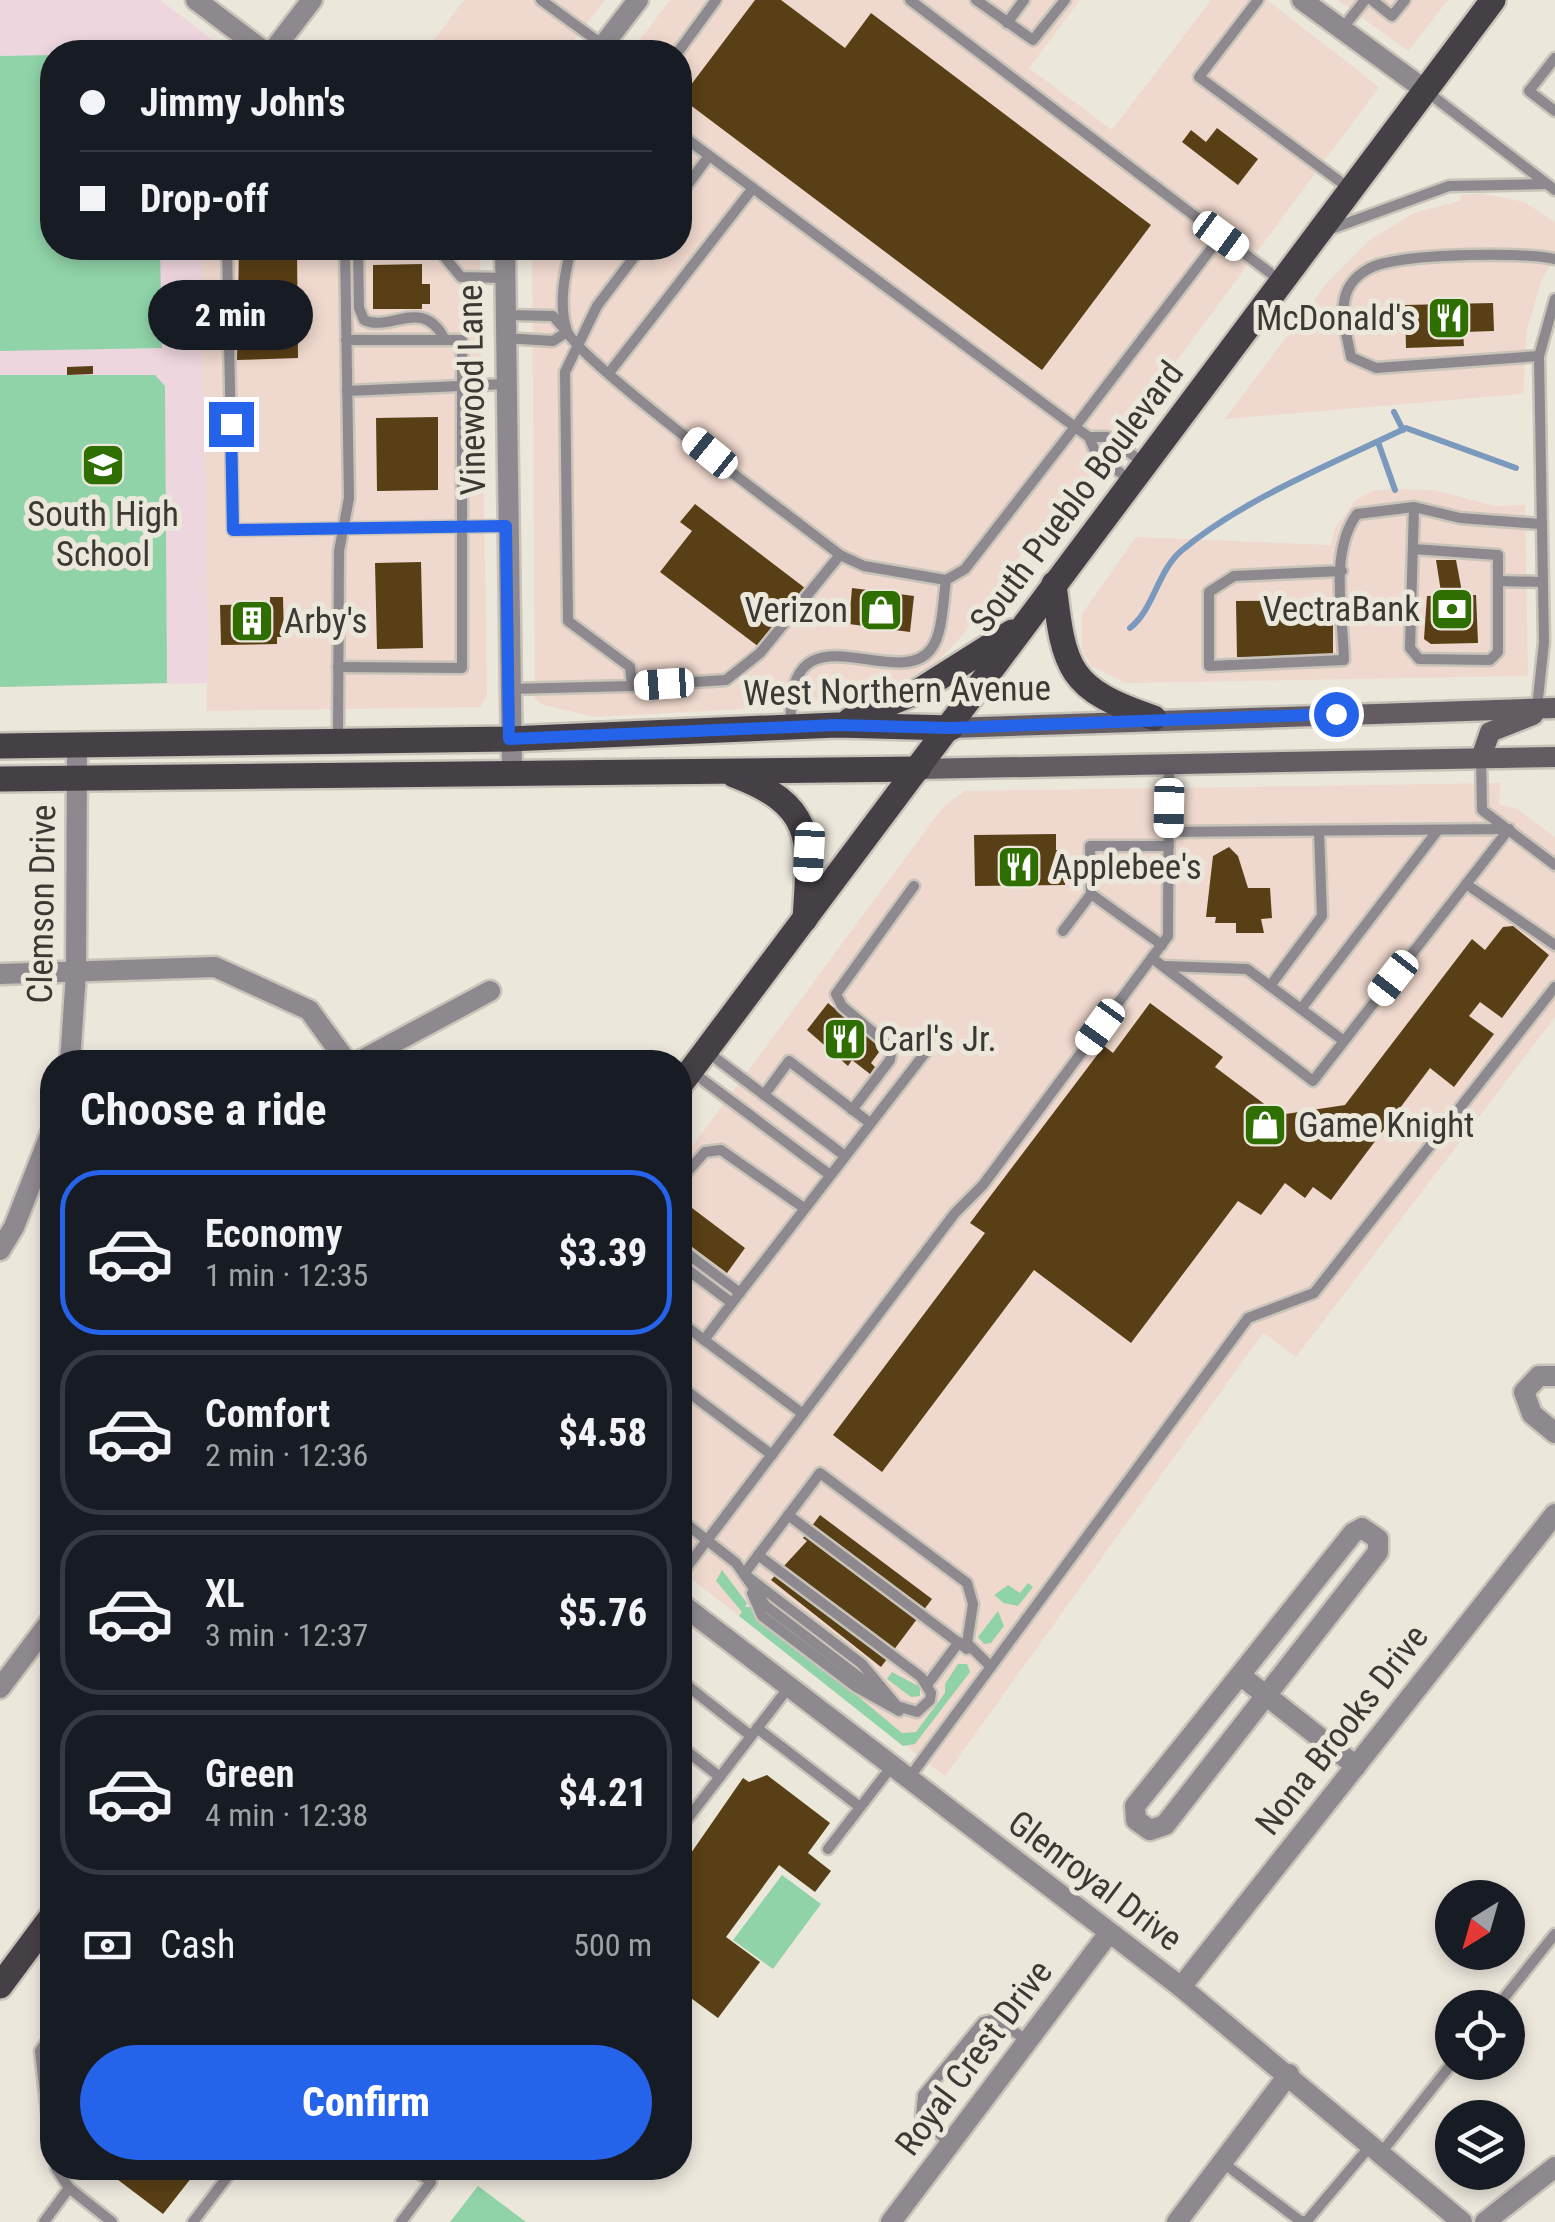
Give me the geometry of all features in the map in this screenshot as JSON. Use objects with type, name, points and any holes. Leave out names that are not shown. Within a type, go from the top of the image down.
[{"type":"main road","name":"South Pueblo Boulevard","points":[[692,1069],[1494,0]]},
{"type":"main road","points":[[1054,584],[1061,644],[1070,668],[1088,688],[1122,708],[1154,718]]},
{"type":"main road","points":[[837,725],[917,692],[1025,624]]},
{"type":"main road","points":[[1481,758],[1490,732],[1547,709]]},
{"type":"main road","name":"West Northern Avenue","points":[[0,746],[509,739],[791,726],[950,728],[1154,718],[1547,709]]},
{"type":"main road","points":[[0,779],[1555,757]]},
{"type":"main road","points":[[720,770],[760,785],[800,818],[809,852],[805,919]]},
{"type":"main road","points":[[0,1986],[40,1932]]},
{"type":"street","points":[[196,0],[250,40]]},
{"type":"street","points":[[277,40],[312,0]]},
{"type":"street","points":[[607,40],[638,0]]},
{"type":"street","points":[[1302,0],[1425,90]]},
{"type":"street","name":"Vinewood Lane","points":[[505,260],[512,771]]},
{"type":"street","name":"Clemson Drive","points":[[71,1050],[76,973],[78,746]]},
{"type":"street","points":[[0,974],[215,967],[309,1010],[337,1050]]},
{"type":"street","points":[[380,1050],[490,991]]},
{"type":"street","points":[[0,1250],[14,1226],[40,1160]]},
{"type":"street","points":[[1555,1376],[1539,1376],[1524,1392],[1532,1414],[1555,1433]]},
{"type":"street","name":"Nona Brooks Drive","points":[[1180,1987],[1555,1514]]},
{"type":"street","points":[[1362,1528],[1378,1539],[1378,1552],[1165,1826],[1150,1830],[1136,1820],[1136,1806],[1240,1675],[1353,1533],[1362,1528]]},
{"type":"street","name":"Glenroyal Drive","points":[[692,1611],[1290,2074],[1462,2222]]},
{"type":"street","points":[[0,1688],[40,1635]]},
{"type":"street","points":[[1240,1675],[1356,1766]]},
{"type":"street","name":"Royal Crest Drive","points":[[891,2222],[1109,1934]]},
{"type":"street","points":[[1177,2222],[1290,2074]]},
{"type":"street","points":[[1485,2222],[1555,2167]]},
{"type":"lane","points":[[541,0],[589,40]]},
{"type":"lane","points":[[687,40],[716,0]]},
{"type":"lane","points":[[910,0],[1282,282]]},
{"type":"lane","points":[[976,0],[1033,40],[1065,0]]},
{"type":"lane","points":[[1006,23],[1024,0]]},
{"type":"lane","points":[[1258,0],[1199,78],[1350,190]]},
{"type":"lane","points":[[1342,30],[1368,0],[1392,16],[1405,0]]},
{"type":"lane","points":[[1555,58],[1529,91],[1555,111]]},
{"type":"lane","points":[[1425,90],[1551,187]]},
{"type":"lane","points":[[692,143],[1089,437],[1097,456],[1139,472]]},
{"type":"lane","points":[[692,179],[709,156]]},
{"type":"lane","points":[[1317,234],[1450,186],[1551,187]]},
{"type":"lane","points":[[609,373],[753,188]]},
{"type":"lane","points":[[504,315],[553,316],[609,373],[840,555],[864,566],[946,580],[965,569],[1221,236]]},
{"type":"lane","points":[[1539,356],[1376,368],[1351,357],[1342,308],[1349,287],[1360,273],[1384,262],[1528,254],[1555,259]]},
{"type":"lane","points":[[227,260],[233,530],[506,526]]},
{"type":"lane","points":[[338,740],[340,551],[346,527],[345,260]]},
{"type":"lane","points":[[358,260],[359,308],[364,320],[373,324],[417,317],[440,330],[444,340]]},
{"type":"lane","points":[[446,260],[461,277],[504,278]]},
{"type":"lane","points":[[568,260],[563,283],[568,332]]},
{"type":"lane","points":[[632,260],[597,306],[565,372],[568,621],[630,667],[632,686]]},
{"type":"lane","points":[[1547,709],[1539,356],[1555,298]]},
{"type":"lane","points":[[504,338],[552,341],[568,332]]},
{"type":"lane","points":[[338,668],[462,668],[462,340],[346,340]]},
{"type":"lane","points":[[347,391],[505,384]]},
{"type":"lane","points":[[1089,437],[1107,437],[1139,472]]},
{"type":"lane","points":[[1342,571],[1234,576],[1209,592],[1209,666],[1344,660],[1342,571],[1341,544],[1358,514],[1414,507],[1460,518],[1540,524]]},
{"type":"lane","points":[[1413,549],[1498,555],[1498,652],[1490,660],[1419,659],[1410,648],[1414,507]]},
{"type":"lane","points":[[508,689],[726,680],[760,653],[840,555]]},
{"type":"lane","points":[[791,726],[789,691],[800,675],[824,656],[843,654],[908,664],[924,658],[935,645],[946,580]]},
{"type":"lane","points":[[1499,582],[1542,582]]},
{"type":"lane","points":[[1481,758],[1482,810],[1555,865]]},
{"type":"lane","points":[[692,1560],[955,1213],[983,1185],[1168,936],[1169,762]]},
{"type":"lane","points":[[1169,832],[1508,829]]},
{"type":"lane","points":[[1152,958],[1313,1081],[1508,829]]},
{"type":"lane","points":[[1301,1009],[1438,830]]},
{"type":"lane","points":[[1270,986],[1322,916],[1319,831]]},
{"type":"lane","points":[[1063,931],[1091,894],[1090,846],[1169,846]]},
{"type":"lane","points":[[1466,884],[1555,945]]},
{"type":"lane","points":[[852,1110],[892,1055],[888,1042],[838,1001],[838,986],[914,886]]},
{"type":"lane","points":[[1091,894],[1162,945]]},
{"type":"lane","points":[[1163,966],[1247,968],[1344,1041]]},
{"type":"lane","points":[[828,1849],[860,1807],[900,1772],[991,1667],[1248,1318],[1314,1293],[1555,986]]},
{"type":"lane","points":[[704,1340],[939,1035]]},
{"type":"lane","points":[[764,1095],[788,1061],[870,1123]]},
{"type":"lane","points":[[692,1069],[764,1095],[844,1156]]},
{"type":"lane","points":[[692,1069],[830,1175]]},
{"type":"lane","points":[[692,1167],[705,1152],[721,1150],[804,1208]]},
{"type":"lane","points":[[692,1259],[736,1298]]},
{"type":"lane","points":[[692,1271],[736,1298]]},
{"type":"lane","points":[[692,1331],[803,1414]]},
{"type":"lane","points":[[692,1398],[772,1455]]},
{"type":"lane","points":[[744,1574],[820,1473],[967,1583],[973,1604],[967,1643],[972,1652]]},
{"type":"lane","points":[[788,1514],[991,1667]]},
{"type":"lane","points":[[692,1529],[862,1664],[896,1706],[908,1712]]},
{"type":"lane","points":[[744,1574],[762,1616],[876,1701],[917,1712],[930,1700],[927,1684],[758,1555]]},
{"type":"lane","points":[[927,1684],[959,1642]]},
{"type":"lane","points":[[692,1814],[789,1686]]},
{"type":"lane","points":[[692,1688],[860,1807]]},
{"type":"lane","points":[[692,1755],[720,1777]]},
{"type":"lane","points":[[1510,1990],[1555,1934]]},
{"type":"lane","points":[[950,2144],[925,2124],[923,2095],[984,2022],[998,2019],[1028,2041]]},
{"type":"lane","points":[[1222,2162],[1298,2220],[1306,2222],[1437,2080]]},
{"type":"lane","points":[[64,2180],[112,2222]]},
{"type":"lane","points":[[193,2222],[225,2180]]},
{"type":"lane","points":[[401,2222],[431,2182],[428,2180]]},
{"type":"lane","points":[[44,2222],[69,2188]]},
{"type":"shaded area","name":"South High School","points":[[0,0],[160,0],[213,40],[40,40],[40,260],[202,260],[208,683],[0,687]]},
{"type":"shaded area","points":[[464,0],[605,0],[574,40],[434,40]]},
{"type":"shaded area","points":[[670,0],[1080,0],[1029,68],[1112,130],[1211,0],[1267,0],[1379,87],[1098,467],[1024,551],[960,638],[935,664],[885,694],[830,705],[816,700],[766,708],[594,717],[541,704],[535,699],[532,260],[692,260],[692,40],[640,40]]},
{"type":"shaded area","points":[[1338,0],[1448,0],[1408,51]]},
{"type":"shaded area","points":[[1481,193],[1524,202],[1555,222],[1555,258],[1542,279],[1527,329],[1523,394],[1225,419],[1327,283],[1371,239],[1416,212],[1460,201],[1461,195]]},
{"type":"shaded area","points":[[202,260],[480,260],[487,696],[480,707],[207,711]]},
{"type":"shaded area","points":[[1433,490],[1495,506],[1525,505],[1528,676],[1126,683],[1091,666],[1082,650],[1082,614],[1136,537],[1331,545],[1335,528],[1355,501],[1371,491]]},
{"type":"shaded area","points":[[1500,783],[1499,804],[1517,809],[1555,837],[1555,1017],[1296,1357],[1263,1333],[945,1776],[692,1579],[692,1147],[943,807],[965,791]]},
{"type":"green space","points":[[40,55],[40,260],[160,260],[162,348],[0,351],[0,56]]},
{"type":"green space","points":[[0,375],[155,375],[165,386],[167,683],[0,687]]},
{"type":"green space","points":[[722,1570],[747,1603],[745,1607],[750,1607],[902,1733],[916,1732],[945,1693],[945,1684],[958,1664],[967,1664],[970,1672],[915,1744],[903,1746],[739,1616],[742,1612],[716,1581]]},
{"type":"green space","points":[[1028,1583],[1033,1587],[1018,1606],[1004,1603],[994,1595],[1008,1585],[1020,1593]]},
{"type":"green space","points":[[998,1611],[1004,1626],[991,1643],[984,1644],[978,1637]]},
{"type":"green space","points":[[892,1672],[920,1687],[920,1696],[911,1697],[887,1679]]},
{"type":"green space","points":[[782,1875],[821,1904],[773,1969],[733,1940]]},
{"type":"green space","points":[[478,2186],[526,2222],[450,2222]]},
{"type":"building","points":[[755,0],[781,0],[845,48],[871,13],[1151,225],[1042,370],[692,106],[692,83]]},
{"type":"building","points":[[1217,128],[1258,159],[1238,185],[1182,142],[1191,130],[1206,142]]},
{"type":"building","points":[[239,260],[297,260],[298,358],[237,360]]},
{"type":"building","points":[[422,264],[422,284],[430,284],[430,304],[422,304],[422,309],[373,309],[373,265]]},
{"type":"building","name":"McDonald's","points":[[1493,303],[1494,331],[1463,332],[1464,346],[1406,348],[1405,305]]},
{"type":"building","points":[[93,366],[93,374],[67,375],[67,367]]},
{"type":"building","points":[[438,417],[438,490],[377,491],[376,418]]},
{"type":"building","points":[[695,504],[805,588],[759,647],[660,572],[692,531],[680,522]]},
{"type":"building","points":[[1436,560],[1456,560],[1462,592],[1441,592]]},
{"type":"building","points":[[421,562],[423,648],[377,649],[375,563]]},
{"type":"building","name":"Verizon","points":[[852,588],[914,596],[910,632],[849,624]]},
{"type":"building","name":"VectraBank","points":[[1476,595],[1478,643],[1431,644],[1424,639],[1427,596]]},
{"type":"building","name":"Arby's","points":[[270,597],[283,597],[284,637],[277,637],[277,644],[221,645],[220,605],[270,604]]},
{"type":"building","points":[[1333,600],[1333,656],[1237,657],[1236,601]]},
{"type":"building","name":"Applebee's","points":[[1056,834],[1056,850],[1064,850],[1065,885],[975,886],[974,835]]},
{"type":"building","points":[[1229,847],[1238,856],[1248,888],[1270,888],[1272,918],[1261,919],[1264,933],[1236,933],[1236,923],[1215,923],[1216,917],[1206,917],[1213,856]]},
{"type":"building","points":[[1513,926],[1549,955],[1502,1018],[1480,1002],[1469,1016],[1494,1034],[1454,1087],[1430,1068],[1331,1200],[1313,1187],[1305,1198],[1285,1183],[1261,1215],[1238,1201],[1131,1343],[1034,1270],[882,1472],[833,1435],[985,1233],[970,1223],[1104,1046],[1113,1053],[1150,1003],[1223,1057],[1215,1067],[1279,1115],[1345,1105],[1472,939],[1485,950],[1503,927]]},
{"type":"building","name":"Carl's Jr.","points":[[828,1003],[882,1048],[871,1063],[875,1067],[870,1074],[852,1060],[848,1066],[807,1030]]},
{"type":"building","points":[[692,1208],[745,1248],[727,1273],[692,1247]]},
{"type":"building","points":[[820,1515],[932,1599],[881,1667],[771,1580],[807,1541],[803,1538]]},
{"type":"building","points":[[767,1775],[830,1823],[808,1853],[831,1871],[815,1892],[779,1865],[726,1937],[760,1962],[718,2018],[692,1999],[692,1852],[743,1778],[749,1782]]},
{"type":"building","points":[[118,2180],[190,2180],[163,2214]]},
{"type":"waterway","points":[[1394,412],[1403,430]]},
{"type":"waterway","points":[[1130,628],[1145,611],[1173,560],[1206,532],[1290,483],[1406,428],[1516,468]]},
{"type":"waterway","points":[[1378,442],[1395,490]]},
{"type":"place","name":"McDonald's","points":[[1449,318]]},
{"type":"place","name":"South High School","points":[[103,465]]},
{"type":"place","name":"VectraBank","points":[[1452,609]]},
{"type":"place","name":"Verizon","points":[[881,610]]},
{"type":"place","name":"Arby's","points":[[252,621]]},
{"type":"place","name":"Applebee's","points":[[1019,867]]},
{"type":"place","name":"Carl's Jr.","points":[[845,1039]]},
{"type":"place","name":"Game Knight","points":[[1265,1125]]},
{"type":"route","points":[[231,424],[233,530],[506,526],[509,739],[837,725],[950,728],[1336,714]]}]
